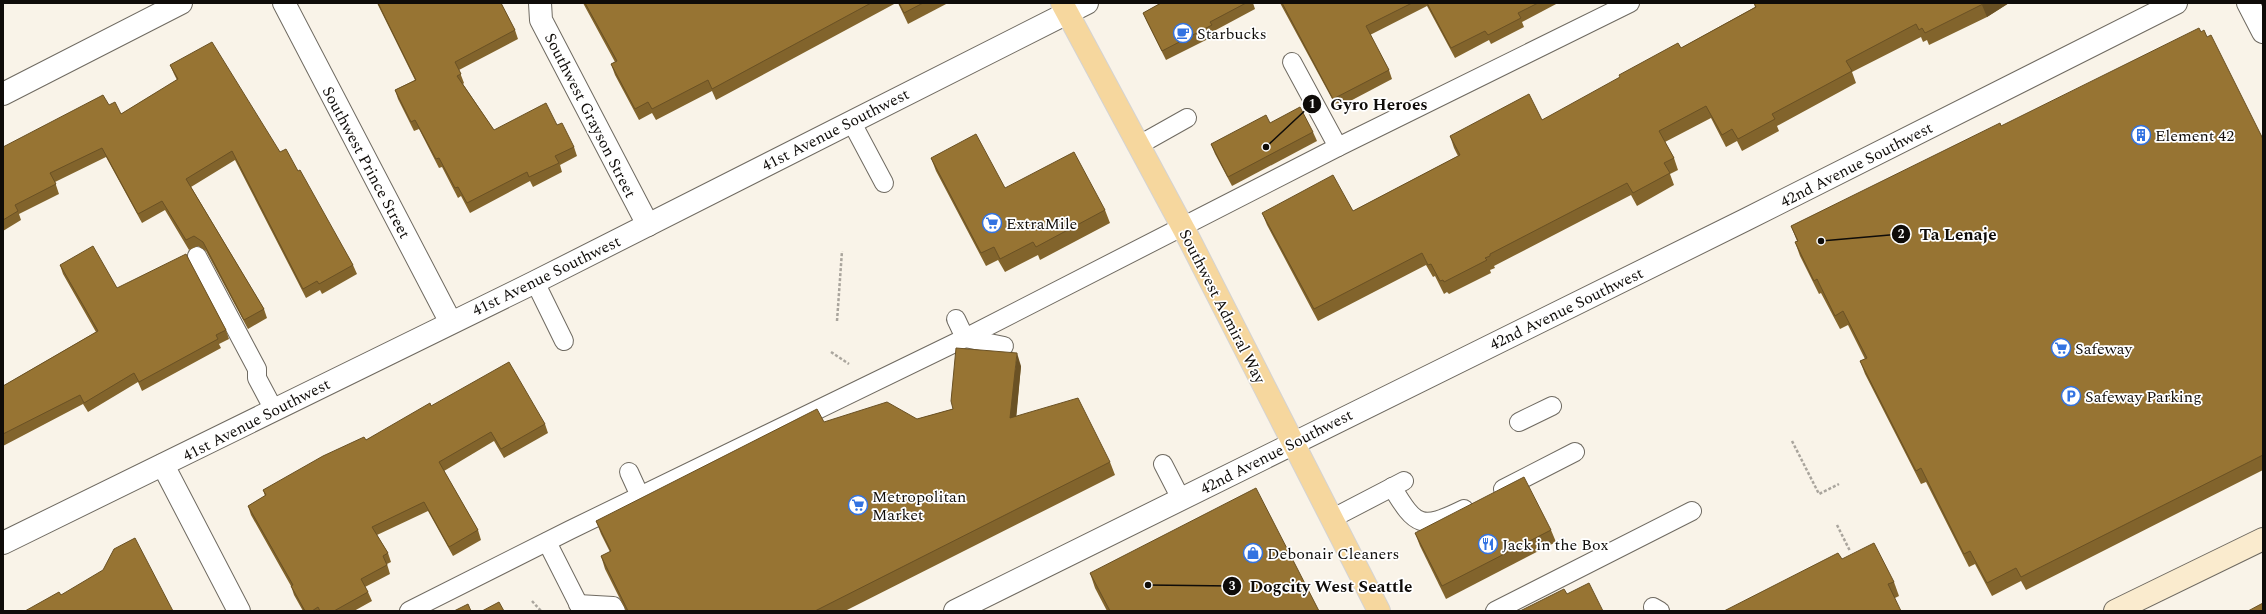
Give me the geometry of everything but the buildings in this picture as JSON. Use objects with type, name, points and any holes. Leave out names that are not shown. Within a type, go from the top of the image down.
[{"type":"main road","name":"Southwest Admiral Way","points":[[1065,8],[1183,227],[1379,611]]},
{"type":"main road","points":[[2115,611],[2263,539]]},
{"type":"street","points":[[3,94],[181,3]]},
{"type":"street","name":"Southwest Prince Street","points":[[284,3],[450,321]]},
{"type":"street","name":"Southwest Grayson Street","points":[[540,3],[541,20],[648,225]]},
{"type":"street","name":"41st Avenue Southwest","points":[[3,543],[274,410],[450,321],[535,282],[851,121],[1065,8],[1087,3]]},
{"type":"street","name":"42nd Avenue Southwest","points":[[955,611],[1738,223],[2176,3]]},
{"type":"street","points":[[2248,3],[2263,32]]},
{"type":"street","points":[[163,465],[239,611]]},
{"type":"lane","points":[[409,611],[640,496],[965,338],[1338,147],[1630,3]]},
{"type":"lane","points":[[1292,62],[1338,147]]},
{"type":"lane","points":[[1139,144],[1187,118]]},
{"type":"lane","points":[[851,121],[884,183]]},
{"type":"lane","points":[[197,256],[257,369],[257,378],[274,410]]},
{"type":"lane","points":[[535,282],[564,341]]},
{"type":"lane","points":[[956,319],[965,338]]},
{"type":"lane","points":[[965,338],[1004,346]]},
{"type":"lane","points":[[1519,422],[1552,406]]},
{"type":"lane","points":[[1331,519],[1398,484],[1407,513],[1414,519],[1423,522],[1443,519],[1575,452]]},
{"type":"lane","points":[[1164,464],[1181,499]]},
{"type":"lane","points":[[629,472],[640,496]]},
{"type":"lane","points":[[1495,611],[1692,511]]},
{"type":"lane","points":[[547,542],[580,607],[613,606],[616,611]]},
{"type":"path","points":[[837,321],[842,251]]},
{"type":"path","points":[[831,352],[850,365]]},
{"type":"path","points":[[1792,441],[1819,494],[1839,484]]},
{"type":"path","points":[[1837,525],[1850,551]]},
{"type":"path","points":[[532,602],[541,611]]},
{"type":"place","name":"Starbucks","points":[[1183,33]]},
{"type":"place","name":"Element 42","points":[[2141,135]]},
{"type":"place","name":"Gyro Heroes","points":[[1266,147]]},
{"type":"place","name":"ExtraMile","points":[[992,223]]},
{"type":"place","name":"Ta Lenaje","points":[[1821,241]]},
{"type":"place","name":"Safeway","points":[[2061,348]]},
{"type":"place","name":"Safeway Parking","points":[[2071,396]]},
{"type":"place","name":"Metropolitan Market","points":[[858,505]]},
{"type":"place","name":"Jack in the Box","points":[[1488,544]]},
{"type":"place","name":"Debonair Cleaners","points":[[1253,553]]},
{"type":"place","name":"Dogcity West Seattle","points":[[1148,585]]}]
